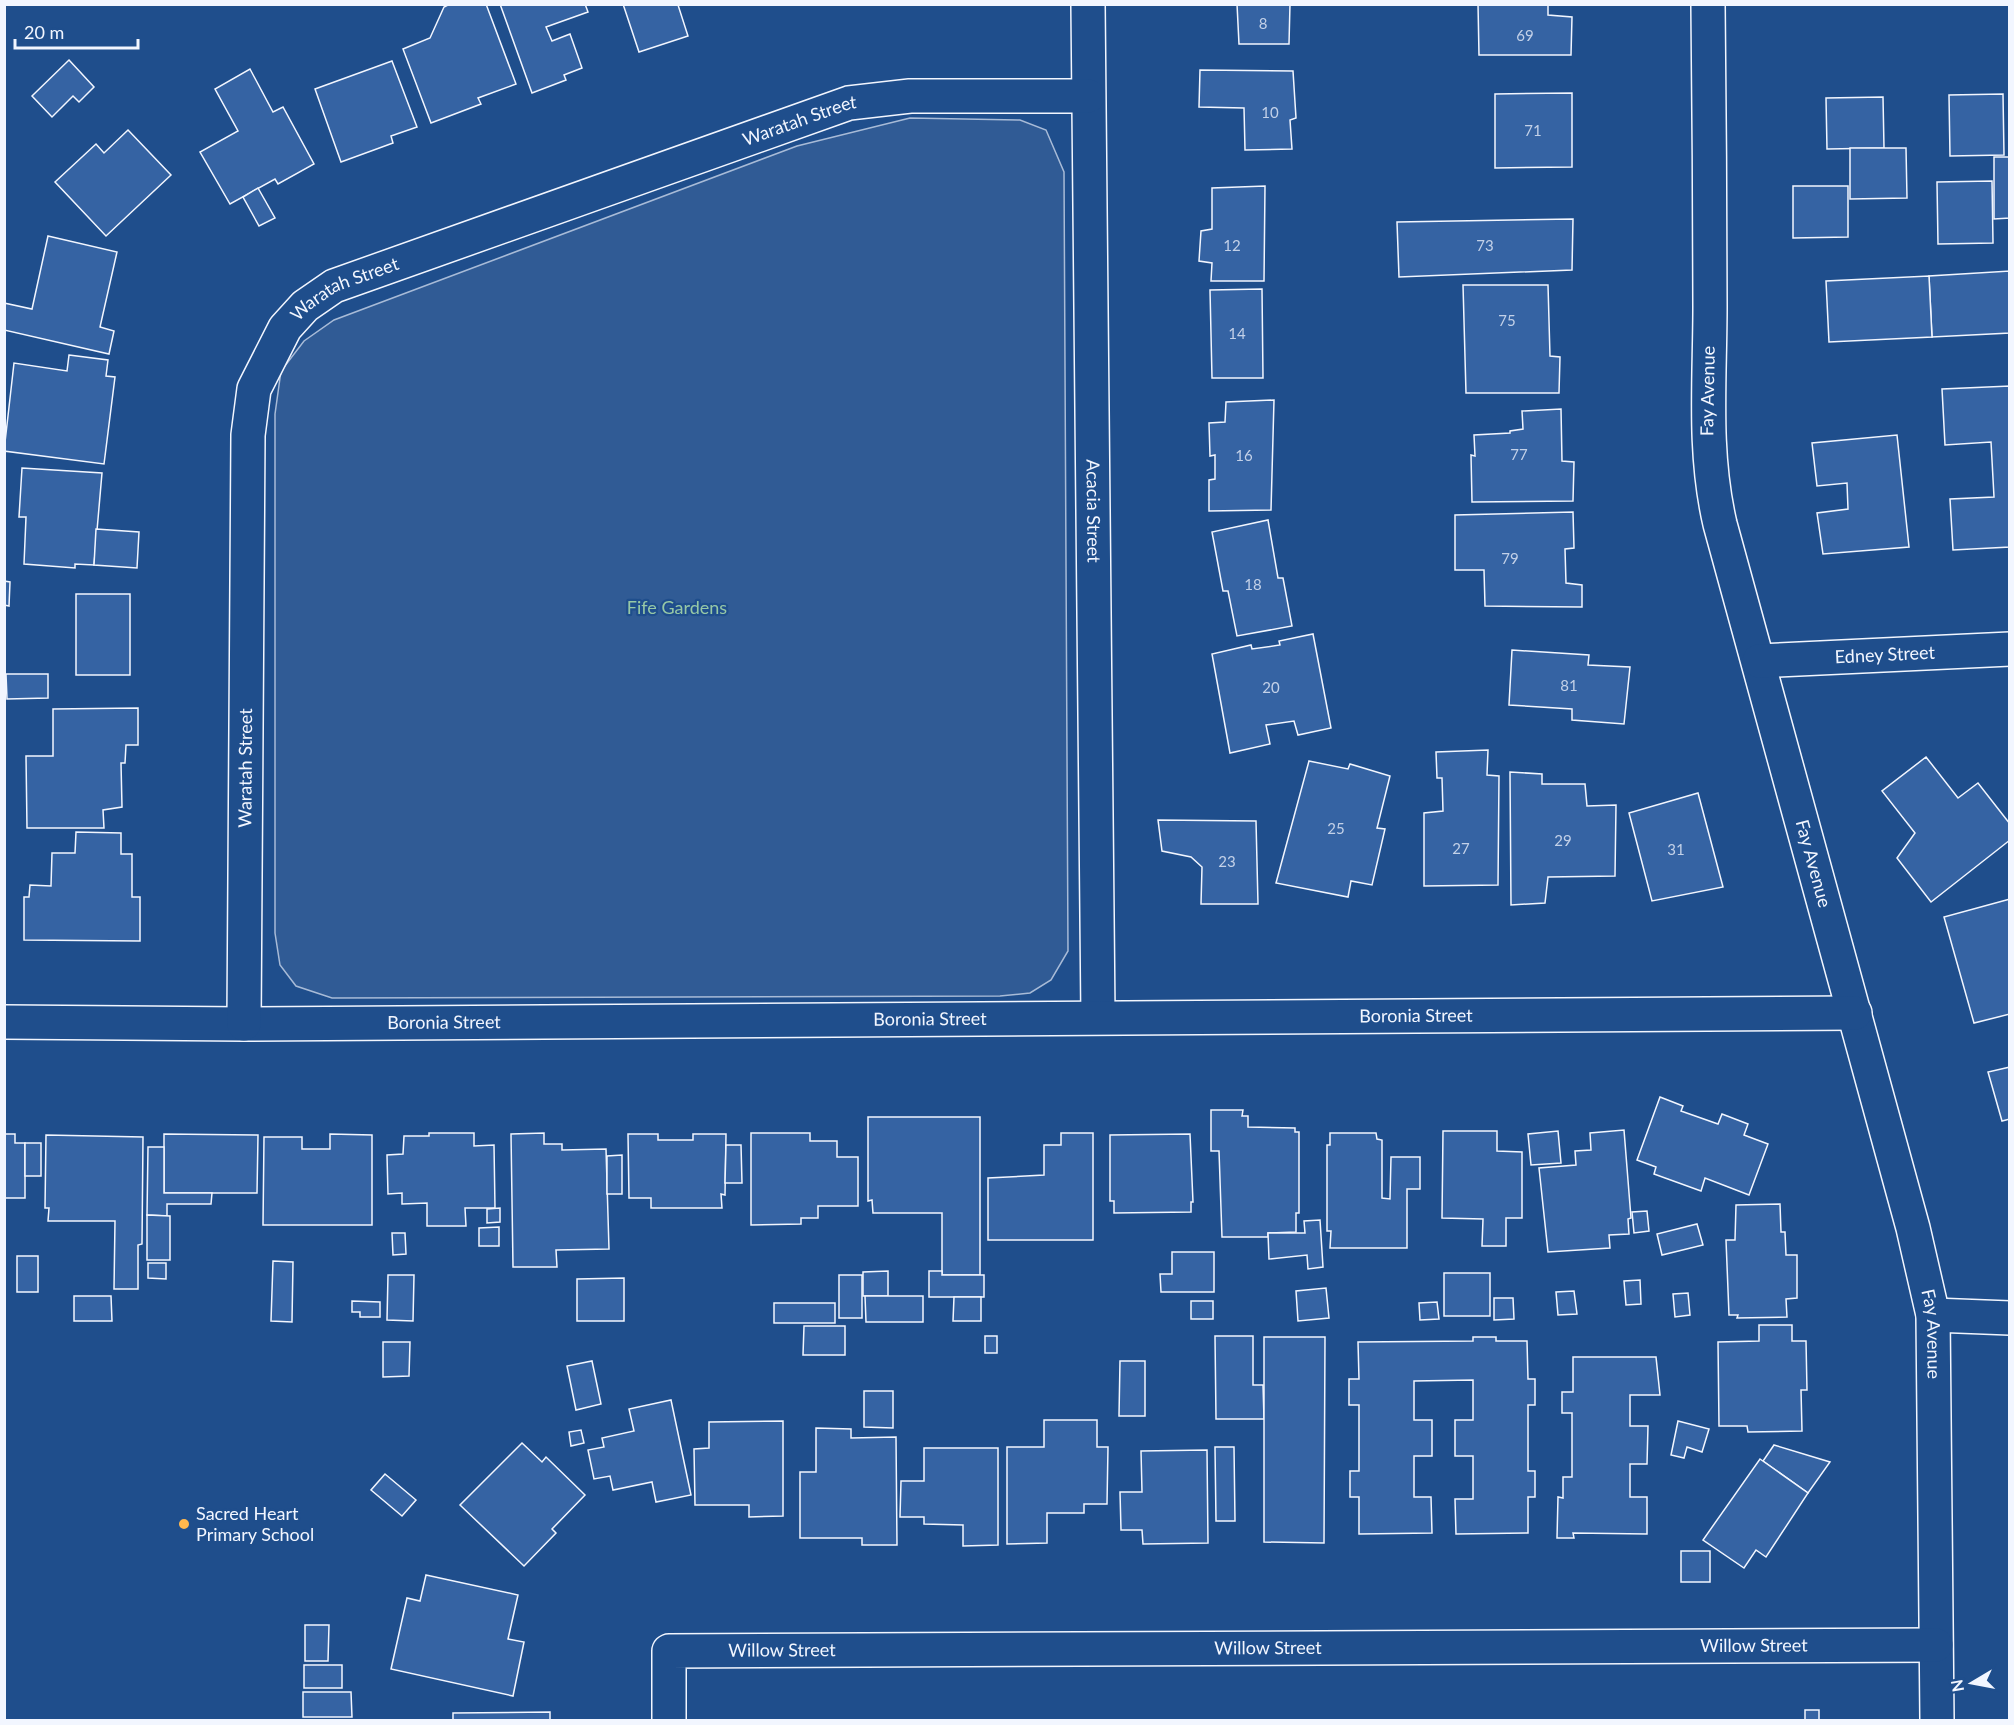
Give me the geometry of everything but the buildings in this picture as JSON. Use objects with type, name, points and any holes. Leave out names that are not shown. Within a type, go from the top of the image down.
[{"type":"street","name":"Acacia Street","points":[[1088,4],[1098,1017]]},
{"type":"street","name":"Fay Avenue","points":[[1708,4],[1710,308],[1707,433],[1710,472],[1720,524],[1913,1228],[1933,1315],[1937,1720]]},
{"type":"street","name":"Waratah Street","points":[[244,1024],[248,435],[254,388],[285,327],[305,306],[334,286],[849,104],[910,96],[1088,96]]},
{"type":"street","name":"Edney Street","points":[[1759,661],[2010,649]]},
{"type":"street","name":"Boronia Street","points":[[4,1022],[244,1024],[1855,1013]]},
{"type":"street","points":[[1933,1315],[2010,1318]]},
{"type":"street","name":"Willow Street","points":[[669,1720],[669,1651],[1936,1645]]},
{"type":"shaded area","name":"Fife Gardens","points":[[910,118],[1020,120],[1046,130],[1064,172],[1068,951],[1051,980],[1030,993],[1000,996],[332,998],[296,986],[280,965],[275,933],[275,414],[281,371],[304,341],[334,320],[797,146]]},
{"type":"place","name":"Sacred Heart Primary School","points":[[184,1524]]}]
